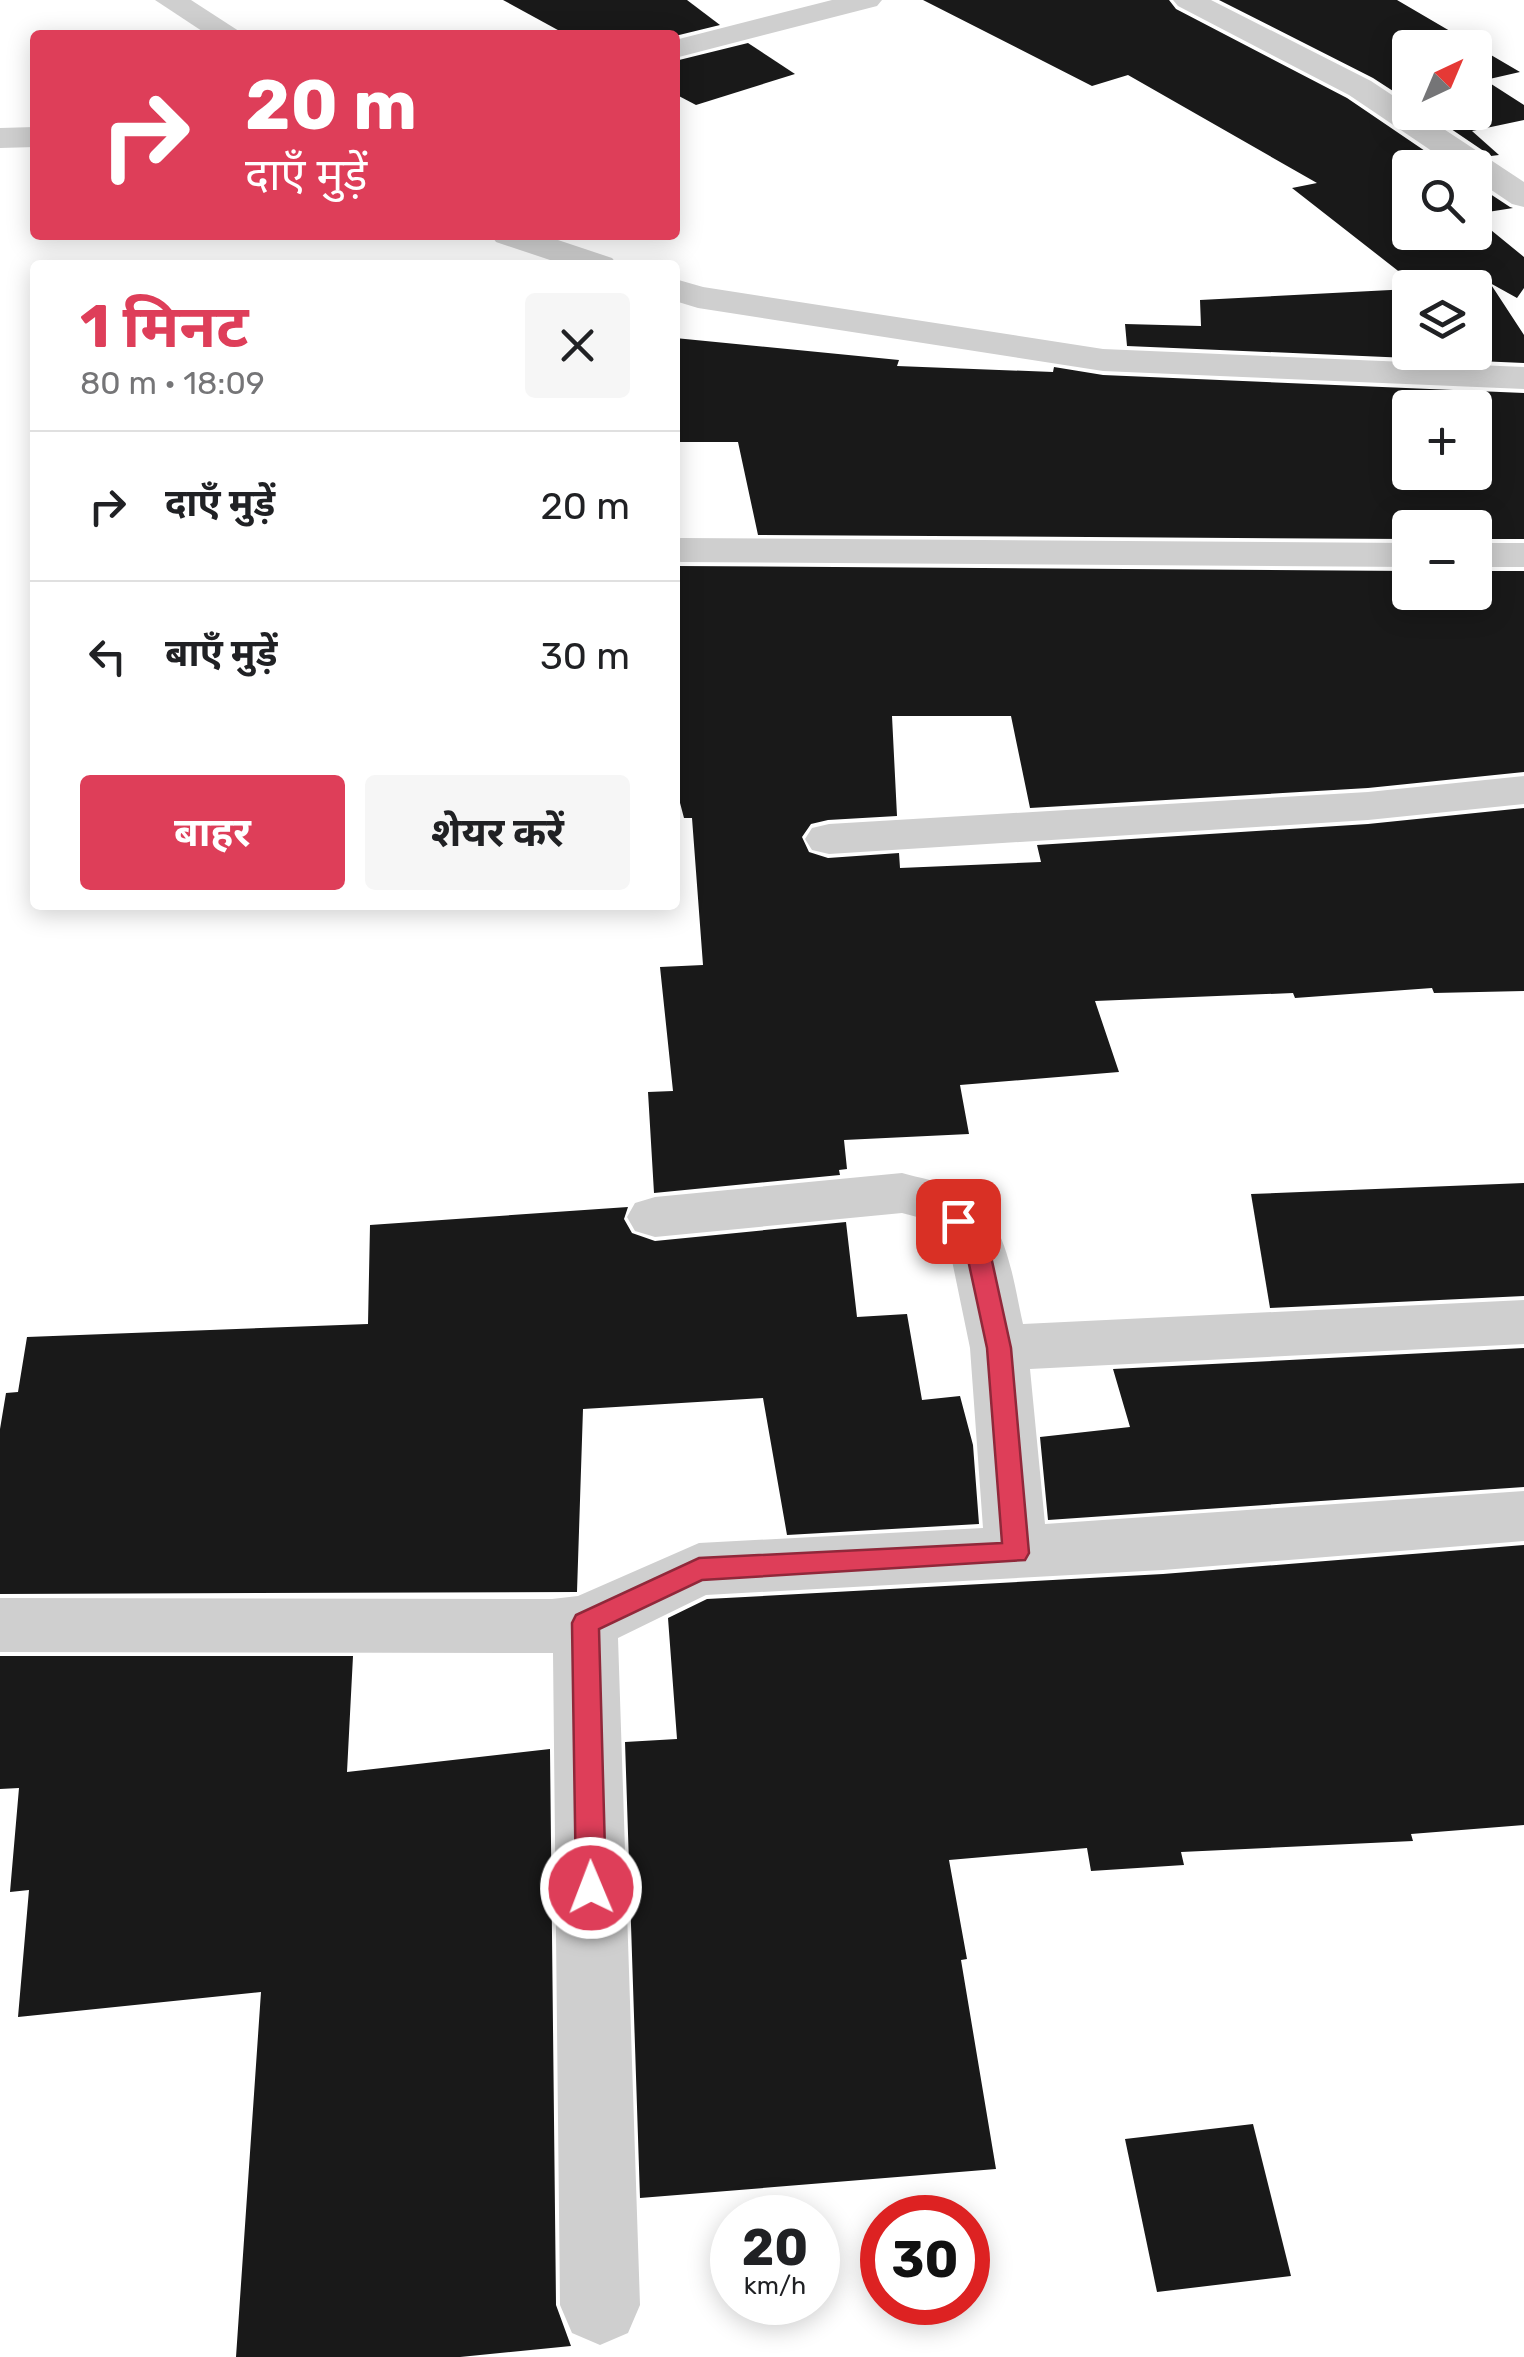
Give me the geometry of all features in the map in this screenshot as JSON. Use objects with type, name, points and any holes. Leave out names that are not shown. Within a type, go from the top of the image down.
[{"type":"street","points":[[170,0],[221,30]]},
{"type":"street","points":[[761,0],[789,20]]},
{"type":"street","points":[[680,48],[867,0]]},
{"type":"street","points":[[1188,0],[1360,88],[1524,197]]},
{"type":"street","points":[[0,138],[30,137]]},
{"type":"street","points":[[523,240],[585,260]]},
{"type":"street","points":[[680,292],[1103,360],[1524,378]]},
{"type":"street","points":[[681,550],[1392,555]]},
{"type":"street","points":[[1492,555],[1524,556]]},
{"type":"street","points":[[829,839],[1368,806],[1524,790]]},
{"type":"street","points":[[654,1216],[902,1193],[940,1204],[975,1238],[999,1348],[1016,1553]]},
{"type":"street","points":[[999,1348],[1524,1322]]},
{"type":"street","points":[[0,1625],[552,1626],[585,1623],[699,1569],[1016,1553],[1524,1516]]},
{"type":"street","points":[[585,1623],[600,2305]]},
{"type":"building","points":[[503,0],[687,0],[720,25],[680,35],[680,30],[558,30]]},
{"type":"building","points":[[923,0],[1169,0],[1176,9],[1347,98],[1424,150],[1392,150],[1392,250],[1492,250],[1492,231],[1524,257],[1524,288],[1517,298],[1492,284],[1492,270],[1397,270],[1292,188],[1317,183],[1128,75],[1092,86]]},
{"type":"building","points":[[1219,0],[1397,0],[1448,30],[1392,30],[1392,90]]},
{"type":"building","points":[[748,43],[795,74],[696,105],[680,97],[680,60]]},
{"type":"building","points":[[1492,56],[1520,72],[1492,78]]},
{"type":"building","points":[[1492,84],[1524,105],[1524,120],[1492,127]]},
{"type":"building","points":[[1453,130],[1477,130],[1472,131],[1499,155],[1482,150]]},
{"type":"building","points":[[1492,195],[1510,207],[1513,208],[1492,211]]},
{"type":"building","points":[[1492,286],[1524,335],[1524,363],[1492,362]]},
{"type":"building","points":[[1392,290],[1392,357],[1127,346],[1125,324],[1201,326],[1200,300]]},
{"type":"building","points":[[680,338],[899,360],[897,366],[1053,372],[1054,367],[1103,375],[1454,390],[1392,390],[1392,490],[1492,490],[1492,392],[1524,393],[1524,539],[1492,539],[1492,510],[1392,510],[1392,539],[758,535],[738,442],[680,442]]},
{"type":"building","points":[[680,566],[1392,571],[1392,610],[1492,610],[1492,571],[1524,571],[1524,772],[1368,788],[1030,808],[1011,716],[892,716],[897,816],[828,820],[811,824],[802,837],[809,852],[828,858],[899,853],[900,868],[1041,862],[1037,845],[1368,824],[1524,808],[1524,991],[1434,993],[1432,988],[1295,998],[1293,993],[1095,1001],[1119,1072],[960,1085],[969,1134],[844,1140],[847,1169],[839,1170],[840,1175],[654,1193],[648,1092],[673,1091],[660,967],[703,965],[692,818],[684,818],[680,803]]},
{"type":"building","points":[[1524,1183],[1524,1296],[1270,1308],[1251,1194]]},
{"type":"building","points":[[628,1207],[624,1219],[632,1233],[655,1241],[846,1222],[857,1317],[907,1314],[922,1400],[960,1396],[973,1445],[979,1524],[787,1535],[763,1398],[583,1409],[577,1592],[0,1594],[0,1429],[6,1393],[18,1392],[27,1337],[368,1324],[370,1225]]},
{"type":"building","points":[[1524,1348],[1524,1487],[1048,1520],[1040,1437],[1130,1427],[1113,1369]]},
{"type":"building","points":[[1524,1545],[1524,1825],[1411,1834],[1413,1841],[1181,1852],[1184,1865],[1091,1871],[1087,1848],[949,1860],[967,1959],[961,1960],[996,2169],[640,2198],[625,1742],[677,1739],[668,1618],[707,1599],[1163,1574]]},
{"type":"building","points":[[0,1656],[353,1656],[347,1772],[550,1749],[556,2305],[571,2346],[460,2357],[236,2357],[261,1992],[18,2017],[29,1890],[10,1892],[19,1788],[0,1789]]},
{"type":"building","points":[[1253,2124],[1291,2276],[1157,2292],[1125,2139]]},
{"type":"route","points":[[591,1888],[585,1623],[699,1569],[1016,1553],[999,1348],[975,1238],[958,1221]]}]
